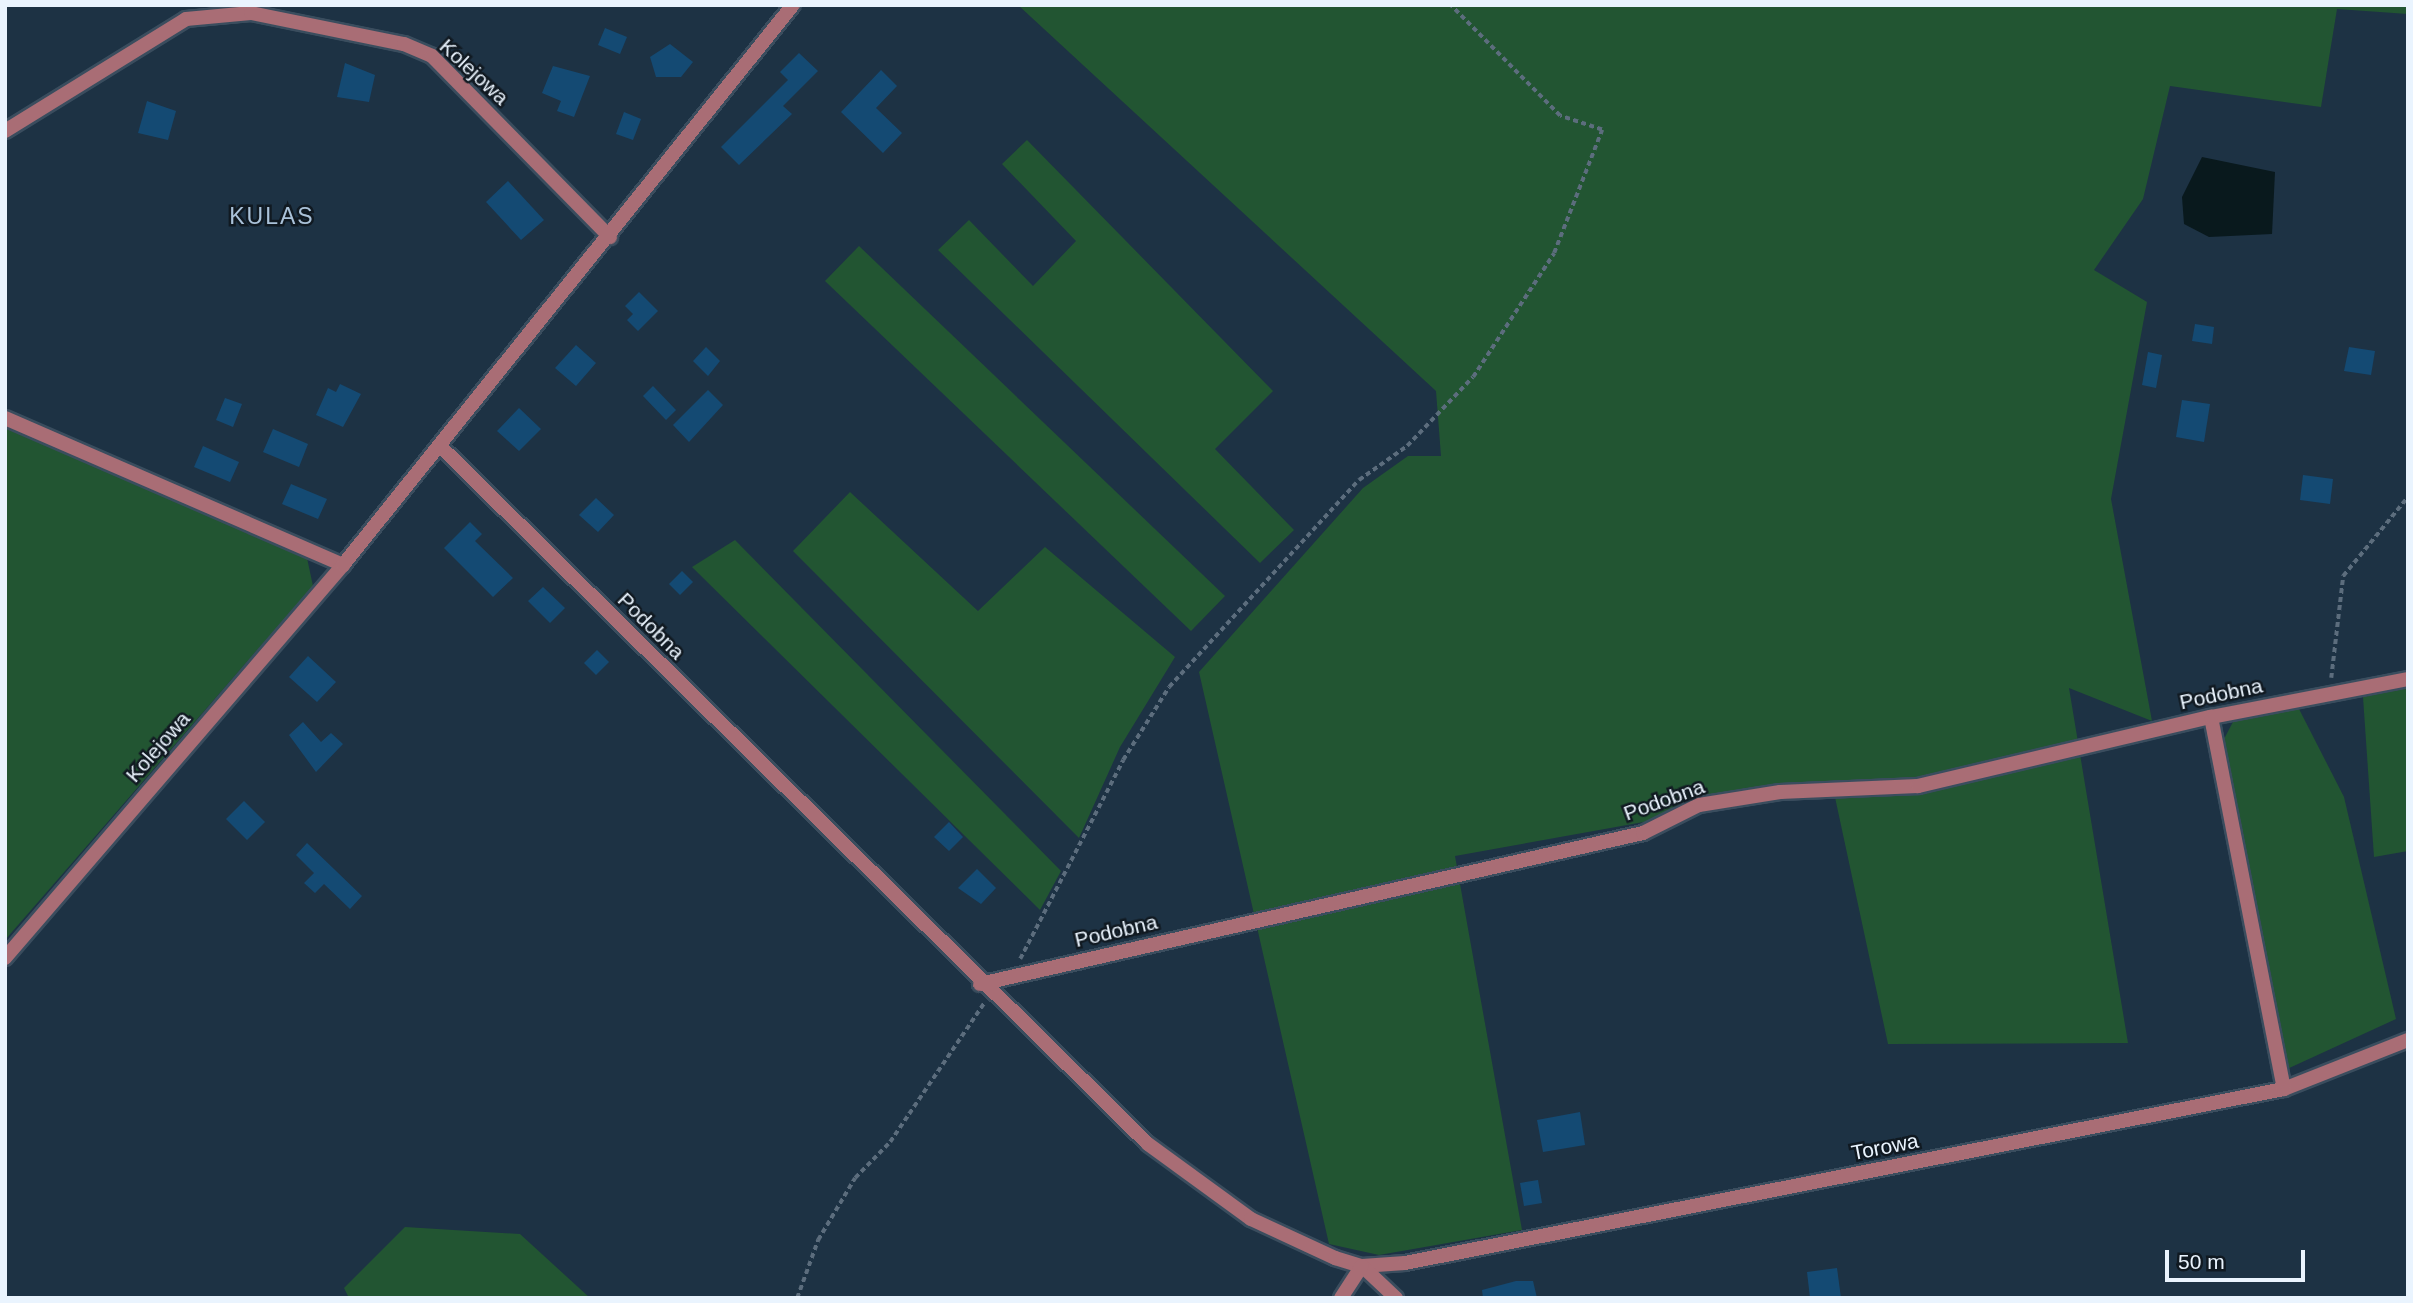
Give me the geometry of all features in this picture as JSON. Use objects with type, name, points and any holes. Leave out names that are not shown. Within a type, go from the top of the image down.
[{"type":"street","name":"Kolejowa","points":[[5,958],[343,565],[610,237],[793,5]]},
{"type":"street","name":"Kolejowa","points":[[5,131],[186,19],[216,12],[251,13],[404,44],[432,56],[610,237]]},
{"type":"street","points":[[5,418],[343,565]]},
{"type":"street","name":"Podobna","points":[[441,446],[985,989],[1197,1186],[1303,1245],[1362,1266]]},
{"type":"street","name":"Podobna","points":[[985,989],[1007,978],[1643,834],[1699,806],[1780,792],[1918,786],[2211,717],[2408,679]]},
{"type":"street","points":[[2211,717],[2284,1089]]},
{"type":"street","name":"Torowa","points":[[1362,1266],[2284,1089],[2327,1077],[2408,1040]]},
{"type":"street","points":[[1341,1298],[1362,1266],[1396,1298]]},
{"type":"path","points":[[1007,978],[1038,933],[1123,760],[1169,687],[1359,480],[1407,446],[1473,377],[1554,253],[1602,131],[1560,116],[1450,5]]},
{"type":"path","points":[[2329,694],[2343,576],[2408,497]]},
{"type":"path","points":[[797,1298],[818,1240],[855,1178],[890,1142],[985,989]]},
{"type":"green space","points":[[1018,5],[2408,5],[2408,14],[2337,9],[2321,107],[2170,86],[2143,199],[2094,270],[2147,302],[2111,499],[2152,721],[2069,688],[2128,1043],[1888,1044],[1833,788],[1455,856],[1522,1230],[1379,1255],[1329,1244],[1199,672],[1363,488],[1408,456],[1441,456],[1436,391]]},
{"type":"green space","points":[[1027,140],[1273,391],[1215,449],[1294,530],[1260,563],[938,250],[969,220],[1033,286],[1076,241],[1002,164]]},
{"type":"green space","points":[[859,246],[1225,596],[1191,631],[825,281]]},
{"type":"green space","points":[[5,426],[307,558],[313,586],[5,940]]},
{"type":"green space","points":[[850,492],[978,611],[1045,547],[1175,657],[1120,747],[1079,838],[793,551]]},
{"type":"green space","points":[[735,540],[1061,871],[1040,910],[692,567]]},
{"type":"green space","points":[[2408,688],[2408,851],[2374,857],[2363,697]]},
{"type":"green space","points":[[2299,709],[2344,797],[2396,1019],[2285,1070],[2224,739],[2234,720]]},
{"type":"green space","points":[[405,1227],[520,1234],[590,1298],[349,1298],[344,1288]]},
{"type":"shaded area","points":[[2202,157],[2275,172],[2272,234],[2209,237],[2184,224],[2182,197]]},
{"type":"building","points":[[605,28],[627,37],[620,54],[598,45]]},
{"type":"building","points":[[670,44],[693,62],[681,77],[656,77],[650,57]]},
{"type":"building","points":[[799,53],[818,71],[783,106],[792,114],[739,165],[721,147],[788,80],[780,72]]},
{"type":"building","points":[[345,63],[375,75],[369,102],[337,97]]},
{"type":"building","points":[[553,66],[590,76],[574,117],[557,111],[561,101],[542,93]]},
{"type":"building","points":[[881,70],[897,86],[876,108],[902,133],[883,153],[841,112]]},
{"type":"building","points":[[147,101],[176,111],[168,140],[138,133]]},
{"type":"building","points":[[624,112],[641,119],[633,140],[616,134]]},
{"type":"building","points":[[508,181],[544,220],[521,240],[486,202]]},
{"type":"building","points":[[639,292],[658,311],[638,331],[627,320],[633,314],[625,306]]},
{"type":"building","points":[[2195,324],[2214,327],[2212,344],[2192,341]]},
{"type":"building","points":[[576,345],[596,363],[576,386],[555,368]]},
{"type":"building","points":[[706,347],[720,361],[708,376],[693,361]]},
{"type":"building","points":[[2349,347],[2375,351],[2371,375],[2344,371]]},
{"type":"building","points":[[2148,352],[2162,355],[2156,388],[2142,385]]},
{"type":"building","points":[[340,384],[361,394],[343,427],[316,415],[328,388],[336,392]]},
{"type":"building","points":[[653,386],[676,410],[666,420],[643,396]]},
{"type":"building","points":[[708,390],[723,405],[689,442],[673,425]]},
{"type":"building","points":[[225,398],[242,404],[233,427],[216,420]]},
{"type":"building","points":[[2182,400],[2210,404],[2204,442],[2176,437]]},
{"type":"building","points":[[519,408],[541,429],[519,451],[497,431]]},
{"type":"building","points":[[273,429],[308,444],[299,467],[263,452]]},
{"type":"building","points":[[203,446],[239,462],[230,482],[194,467]]},
{"type":"building","points":[[2303,475],[2333,479],[2330,504],[2300,500]]},
{"type":"building","points":[[291,484],[327,499],[318,519],[282,504]]},
{"type":"building","points":[[596,498],[614,515],[598,532],[579,515]]},
{"type":"building","points":[[470,522],[482,534],[475,541],[513,578],[493,597],[444,548]]},
{"type":"building","points":[[682,571],[693,582],[680,595],[669,584]]},
{"type":"building","points":[[543,587],[565,608],[550,623],[528,601]]},
{"type":"building","points":[[597,650],[609,662],[596,675],[584,663]]},
{"type":"building","points":[[308,656],[336,682],[317,702],[289,677]]},
{"type":"building","points":[[303,722],[321,742],[331,733],[343,744],[316,772],[289,735]]},
{"type":"building","points":[[244,801],[265,822],[247,840],[226,819]]},
{"type":"building","points":[[949,822],[963,837],[949,851],[934,837]]},
{"type":"building","points":[[307,843],[362,896],[350,909],[324,884],[315,893],[304,883],[314,873],[296,855]]},
{"type":"building","points":[[977,869],[996,888],[981,904],[958,888]]},
{"type":"building","points":[[1580,1112],[1585,1145],[1543,1152],[1537,1120]]},
{"type":"building","points":[[1538,1180],[1542,1203],[1524,1206],[1520,1183]]},
{"type":"building","points":[[1837,1268],[1841,1298],[1810,1298],[1807,1272]]},
{"type":"building","points":[[1516,1281],[1533,1281],[1537,1298],[1483,1298],[1482,1290]]},
{"type":"district","name":"KULAS","points":[[272,216]]}]
